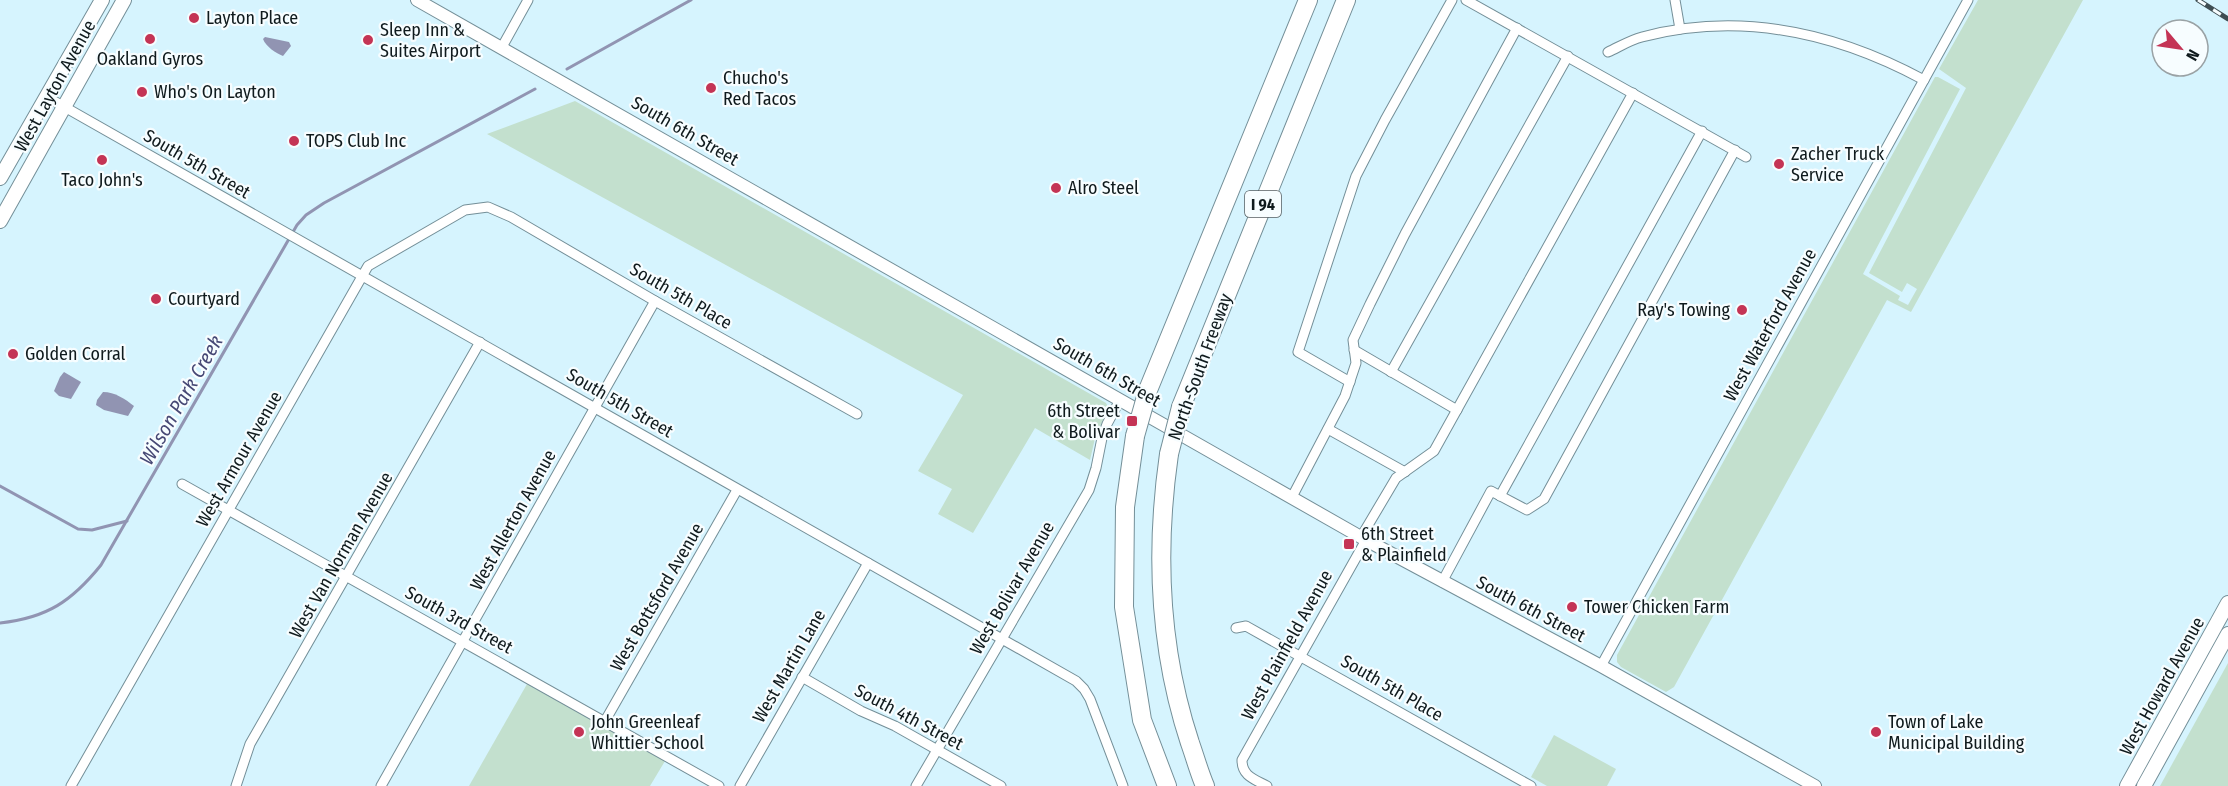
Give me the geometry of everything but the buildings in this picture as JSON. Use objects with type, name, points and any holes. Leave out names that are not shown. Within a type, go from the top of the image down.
[{"type":"highway","name":"North-South Freeway","points":[[1167,786],[1142,720],[1124,607],[1125,507],[1136,436],[1148,390],[1308,0]]},
{"type":"highway","name":"North-South Freeway","points":[[1205,786],[1177,700],[1168,656],[1161,591],[1161,525],[1169,454],[1181,408],[1346,0]]},
{"type":"main road","name":"West Layton Avenue","points":[[0,178],[102,0]]},
{"type":"main road","name":"West Layton Avenue","points":[[0,221],[124,0]]},
{"type":"main road","name":"West Howard Avenue","points":[[2127,786],[2228,603]]},
{"type":"main road","name":"West Howard Avenue","points":[[2144,786],[2228,634]]},
{"type":"street","name":"South 6th Street","points":[[417,0],[1363,538],[1601,666],[1815,786]]},
{"type":"street","points":[[501,48],[528,0]]},
{"type":"street","points":[[1350,382],[1298,352],[1356,176],[1452,0]]},
{"type":"street","points":[[1466,0],[1746,157]]},
{"type":"street","points":[[1675,0],[1680,29]]},
{"type":"street","name":"West Waterford Avenue","points":[[1601,666],[1968,0]]},
{"type":"street","points":[[1608,52],[1639,37],[1680,29],[1727,25],[1780,28],[1830,40],[1871,54],[1924,80]]},
{"type":"street","points":[[1292,497],[1350,382],[1356,363],[1353,340],[1405,234],[1518,28]]},
{"type":"street","points":[[1391,372],[1568,56]]},
{"type":"street","name":"West Plainfield Avenue","points":[[1267,786],[1246,774],[1242,768],[1242,760],[1396,478],[1434,451],[1633,93]]},
{"type":"street","name":"South 5th Street","points":[[47,97],[1076,681],[1084,689],[1123,786]]},
{"type":"street","points":[[1500,496],[1702,131]]},
{"type":"street","points":[[1442,582],[1491,491],[1527,510],[1544,499],[1735,150]]},
{"type":"street","name":"West Armour Avenue","points":[[71,786],[368,266],[465,210],[488,207]]},
{"type":"street","name":"South 5th Place","points":[[488,207],[511,217],[857,414]]},
{"type":"street","name":"West Allerton Avenue","points":[[381,786],[655,301]]},
{"type":"street","name":"West Van Norman Avenue","points":[[236,786],[250,744],[348,577],[480,342]]},
{"type":"street","points":[[1354,350],[1457,410]]},
{"type":"street","name":"West Bolivar Avenue","points":[[916,786],[1089,490],[1104,431],[1120,400]]},
{"type":"street","points":[[1328,429],[1405,472]]},
{"type":"street","name":"South 3rd Street","points":[[182,484],[719,786]]},
{"type":"street","name":"West Bottsford Avenue","points":[[605,721],[737,490]]},
{"type":"street","name":"West Martin Lane","points":[[740,786],[868,563]]},
{"type":"street","name":"South 5th Place","points":[[1236,628],[1246,626],[1531,786]]},
{"type":"street","name":"South 4th Street","points":[[802,677],[1001,786]]},
{"type":"green space","points":[[1978,0],[2083,0],[1911,312],[1887,300],[1674,687],[1666,692],[1621,667],[1617,662],[1617,655],[1935,77],[1938,77],[1960,89],[1863,274],[1900,296],[1898,300],[1908,305],[1917,289],[1907,283],[1902,292],[1869,273],[1966,88],[1939,69]]},
{"type":"green space","points":[[575,101],[1106,403],[1109,409],[1096,434],[1090,460],[1035,428],[973,533],[938,514],[952,489],[918,471],[963,395],[487,134]]},
{"type":"green space","points":[[2228,663],[2228,786],[2160,786]]},
{"type":"green space","name":"John Greenleaf Whittier School","points":[[527,684],[665,761],[650,786],[469,786]]},
{"type":"green space","points":[[1554,735],[1616,769],[1607,786],[1547,786],[1531,777]]},
{"type":"water","points":[[265,37],[289,42],[291,46],[283,56],[266,45],[263,39]]},
{"type":"water","points":[[64,372],[81,382],[71,399],[59,396],[54,391]]},
{"type":"water","points":[[103,392],[123,398],[134,406],[128,416],[104,410],[96,405]]},
{"type":"waterway","name":"Wilson Park Creek","points":[[567,69],[691,0]]},
{"type":"waterway","name":"Wilson Park Creek","points":[[0,623],[32,617],[57,606],[80,589],[101,565],[297,225],[306,215],[324,203],[535,89]]},
{"type":"waterway","points":[[0,486],[78,529],[92,530],[127,521]]},
{"type":"railway","points":[[2198,0],[2228,19]]},
{"type":"place","name":"Layton Place","points":[[194,18]]},
{"type":"place","name":"Oakland Gyros","points":[[150,39]]},
{"type":"place","name":"Sleep Inn & Suites Airport","points":[[368,40]]},
{"type":"place","name":"Chucho's Red Tacos","points":[[711,88]]},
{"type":"place","name":"Who's On Layton","points":[[142,92]]},
{"type":"place","name":"TOPS Club Inc","points":[[294,141]]},
{"type":"place","name":"Taco John's","points":[[102,160]]},
{"type":"place","name":"Zacher Truck Service","points":[[1779,164]]},
{"type":"place","name":"Alro Steel","points":[[1056,188]]},
{"type":"place","name":"Courtyard","points":[[156,299]]},
{"type":"place","name":"Ray's Towing","points":[[1742,310]]},
{"type":"place","name":"Golden Corral","points":[[13,354]]},
{"type":"place","name":"6th Street & Bolivar","points":[[1132,421]]},
{"type":"place","name":"6th Street & Plainfield","points":[[1349,544]]},
{"type":"place","name":"Tower Chicken Farm","points":[[1572,607]]},
{"type":"place","name":"John Greenleaf Whittier School","points":[[579,732]]},
{"type":"place","name":"Town of Lake Municipal Building","points":[[1876,732]]}]
